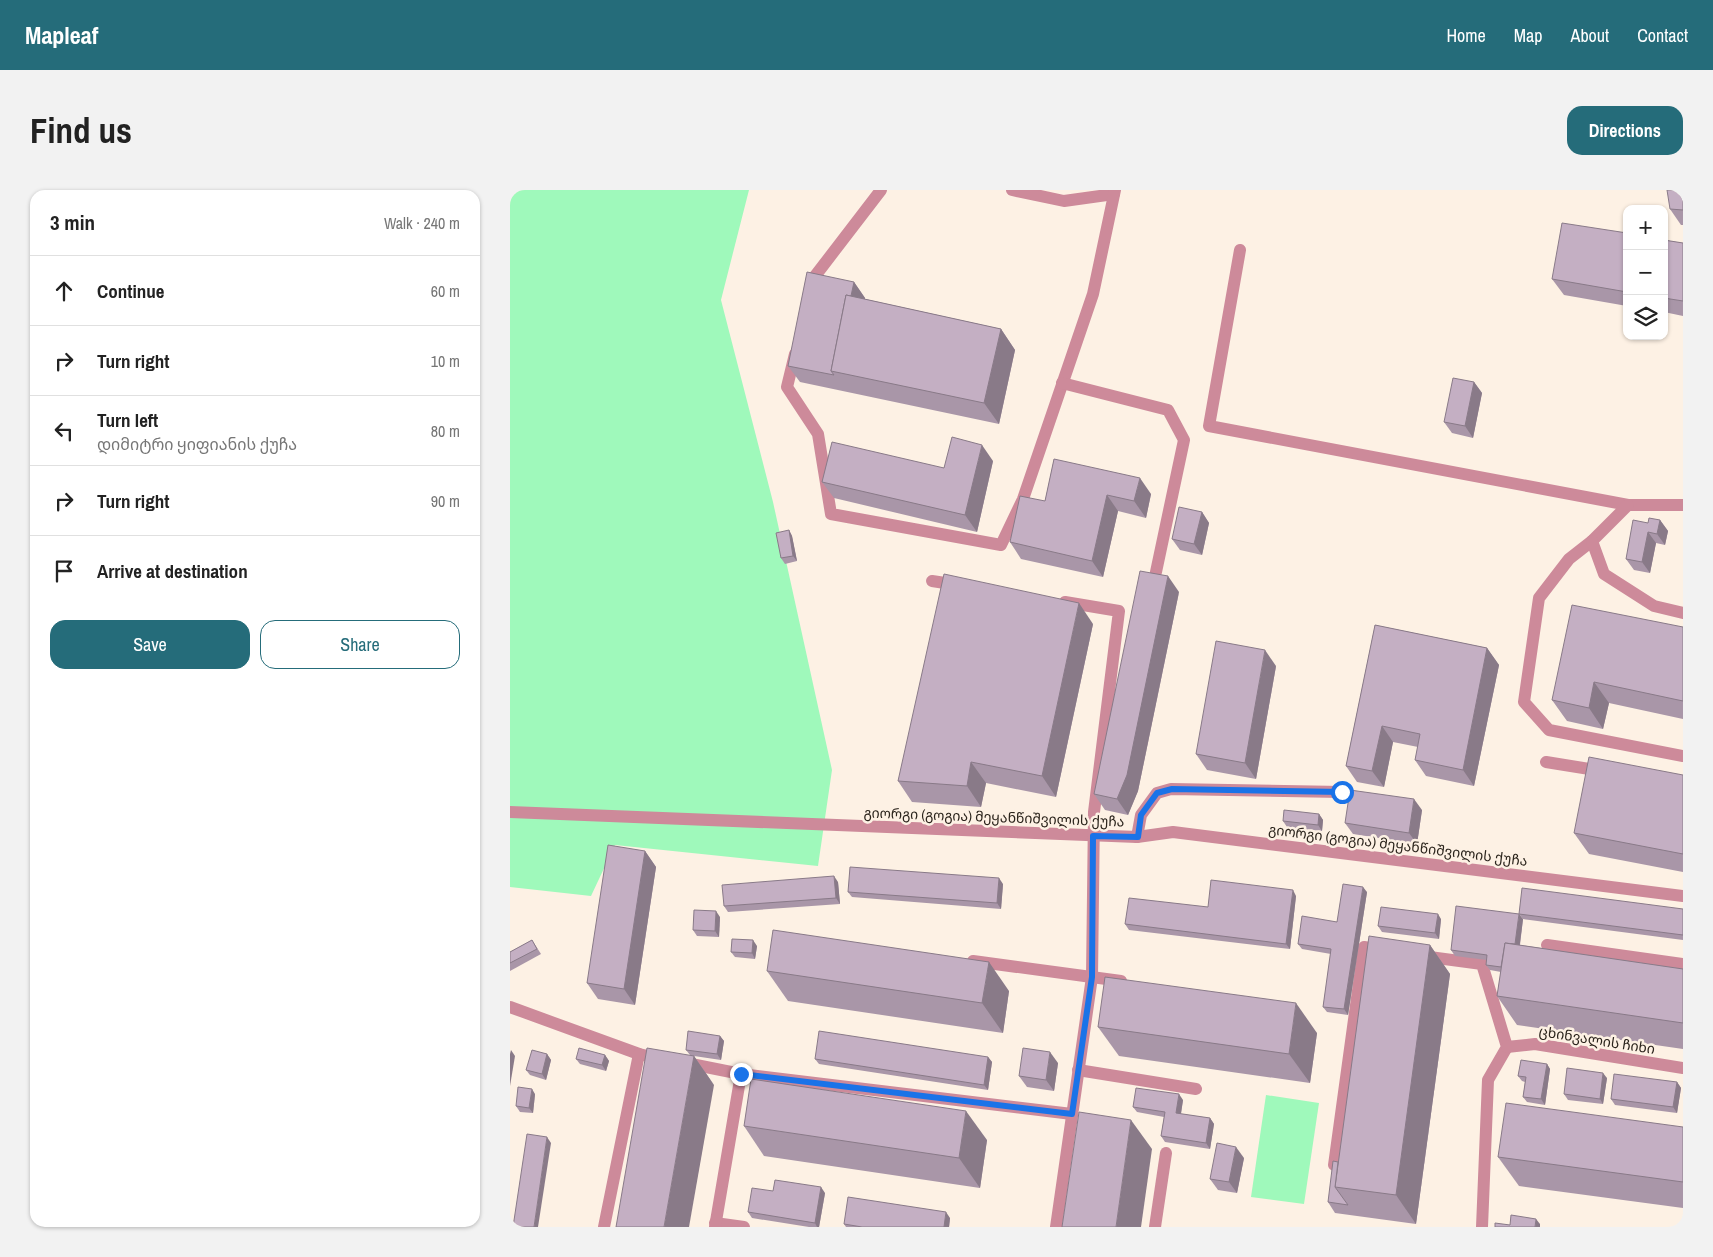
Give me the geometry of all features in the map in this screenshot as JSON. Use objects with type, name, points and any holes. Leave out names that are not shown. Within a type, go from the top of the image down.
[{"type":"street","points":[[808,299],[812,280],[881,190]]},
{"type":"street","points":[[798,338],[787,387],[818,434],[831,514],[1000,545],[1023,499],[1093,294],[1115,192],[1064,201],[1012,190]]},
{"type":"street","points":[[1240,250],[1210,426],[1628,505],[1683,505]]},
{"type":"street","points":[[1062,383],[1168,410],[1184,440],[1156,572]]},
{"type":"street","points":[[1628,505],[1592,541],[1569,559],[1539,598],[1524,702],[1549,730],[1683,756]]},
{"type":"street","points":[[1592,541],[1604,574],[1654,606],[1683,613]]},
{"type":"street","points":[[932,581],[971,587]]},
{"type":"street","points":[[1050,600],[1119,611],[1094,812],[1092,977],[1056,1227]]},
{"type":"street","points":[[1546,762],[1614,773]]},
{"type":"street","points":[[1138,837],[1141,815],[1157,793],[1172,789],[1342,792]]},
{"type":"street","name":"გიორგი (გოგია) მეყანწიშვილის ქუჩა","points":[[510,812],[1093,836],[1138,837],[1173,832],[1683,896]]},
{"type":"street","points":[[1546,945],[1683,964]]},
{"type":"street","points":[[1334,1165],[1364,947],[1391,951]]},
{"type":"street","points":[[1409,954],[1482,964],[1507,1048],[1488,1080],[1482,1227]]},
{"type":"street","points":[[956,958],[1130,982]]},
{"type":"street","points":[[510,1008],[639,1054],[741,1074],[1072,1114]]},
{"type":"street","name":"ცხინვალის ჩიხი","points":[[1507,1048],[1535,1044],[1683,1068]]},
{"type":"street","points":[[604,1227],[639,1054]]},
{"type":"street","points":[[1078,1070],[1196,1089]]},
{"type":"street","points":[[741,1074],[715,1225],[744,1227]]},
{"type":"street","points":[[1155,1227],[1166,1153]]},
{"type":"green space","points":[[510,190],[749,190],[721,300],[773,502],[832,770],[818,866],[615,845],[591,896],[510,887]]},
{"type":"green space","points":[[1266,1095],[1319,1103],[1304,1204],[1251,1197]]},
{"type":"building","points":[[1667,190],[1683,190],[1683,210],[1670,209]]},
{"type":"building","points":[[1562,223],[1623,232],[1623,291],[1552,279]]},
{"type":"building","points":[[1668,241],[1683,243],[1683,301],[1668,299]]},
{"type":"building","points":[[807,272],[854,282],[851,296],[846,295],[831,371],[834,375],[788,366]]},
{"type":"building","points":[[846,295],[1001,329],[984,403],[831,371]]},
{"type":"building","points":[[1453,378],[1474,382],[1465,426],[1444,422]]},
{"type":"building","points":[[952,437],[982,445],[965,515],[822,482],[832,442],[944,468]]},
{"type":"building","points":[[1054,459],[1140,478],[1134,501],[1107,495],[1092,561],[1010,542],[1020,496],[1045,501]]},
{"type":"building","points":[[1179,507],[1202,512],[1194,544],[1172,539]]},
{"type":"building","points":[[1649,518],[1660,520],[1657,534],[1648,532],[1642,562],[1626,559],[1633,520],[1648,523]]},
{"type":"building","points":[[789,530],[793,556],[781,558],[776,533]]},
{"type":"building","points":[[1140,571],[1168,576],[1127,775],[1117,799],[1094,794]]},
{"type":"building","points":[[944,574],[1079,603],[1042,776],[971,762],[967,786],[898,781]]},
{"type":"building","points":[[1572,605],[1683,627],[1683,701],[1594,682],[1589,708],[1552,700]]},
{"type":"building","points":[[1375,625],[1487,648],[1463,770],[1415,760],[1420,734],[1382,726],[1372,771],[1346,766]]},
{"type":"building","points":[[1216,641],[1265,650],[1245,763],[1196,754]]},
{"type":"building","points":[[1589,757],[1683,775],[1683,854],[1574,833]]},
{"type":"building","points":[[1350,790],[1414,799],[1409,833],[1345,823]]},
{"type":"building","points":[[1284,810],[1319,814],[1318,825],[1283,821]]},
{"type":"building","points":[[608,845],[645,851],[624,989],[587,983]]},
{"type":"building","points":[[850,867],[999,878],[997,903],[848,892]]},
{"type":"building","points":[[834,876],[836,898],[724,906],[722,885]]},
{"type":"building","points":[[1211,880],[1293,890],[1286,944],[1125,924],[1129,898],[1208,907]]},
{"type":"building","points":[[1343,884],[1363,887],[1344,1009],[1323,1007],[1331,949],[1298,944],[1302,916],[1337,922]]},
{"type":"building","points":[[1522,888],[1683,909],[1683,935],[1519,914]]},
{"type":"building","points":[[1456,906],[1519,914],[1515,944],[1505,943],[1501,967],[1486,965],[1487,955],[1451,950]]},
{"type":"building","points":[[1381,907],[1438,914],[1435,933],[1378,926]]},
{"type":"building","points":[[694,910],[716,911],[715,931],[693,930]]},
{"type":"building","points":[[773,930],[989,962],[982,1003],[767,971]]},
{"type":"building","points":[[1369,936],[1430,945],[1396,1195],[1335,1187]]},
{"type":"building","points":[[732,939],[753,940],[752,953],[731,952]]},
{"type":"building","points":[[532,940],[537,949],[510,963],[510,952]]},
{"type":"building","points":[[1505,943],[1683,969],[1683,1023],[1497,996]]},
{"type":"building","points":[[1105,977],[1296,1003],[1289,1054],[1098,1027]]},
{"type":"building","points":[[688,1031],[720,1036],[717,1054],[686,1050]]},
{"type":"building","points":[[819,1031],[988,1057],[984,1085],[815,1059]]},
{"type":"building","points":[[579,1048],[605,1055],[602,1065],[576,1059]]},
{"type":"building","points":[[647,1048],[694,1056],[664,1227],[616,1227]]},
{"type":"building","points":[[1023,1048],[1050,1052],[1046,1080],[1019,1076]]},
{"type":"building","points":[[532,1050],[547,1054],[542,1074],[526,1070]]},
{"type":"building","points":[[1521,1060],[1547,1064],[1541,1099],[1523,1097],[1526,1077],[1518,1076]]},
{"type":"building","points":[[1567,1068],[1603,1073],[1600,1099],[1564,1094]]},
{"type":"building","points":[[1614,1074],[1677,1082],[1673,1107],[1611,1099]]},
{"type":"building","points":[[751,1079],[966,1111],[959,1158],[744,1126]]},
{"type":"building","points":[[518,1087],[532,1089],[529,1108],[516,1106]]},
{"type":"building","points":[[1136,1088],[1179,1094],[1176,1113],[1210,1118],[1206,1143],[1161,1136],[1165,1112],[1133,1107]]},
{"type":"building","points":[[1506,1103],[1683,1127],[1683,1182],[1498,1157]]},
{"type":"building","points":[[1079,1112],[1131,1120],[1116,1227],[1062,1227]]},
{"type":"building","points":[[527,1134],[547,1137],[534,1227],[513,1227]]},
{"type":"building","points":[[1217,1143],[1236,1147],[1229,1182],[1210,1179]]},
{"type":"building","points":[[1333,1161],[1338,1162],[1335,1187],[1348,1205],[1328,1202]]},
{"type":"building","points":[[775,1180],[821,1187],[815,1223],[748,1212],[752,1188],[773,1191]]},
{"type":"building","points":[[848,1197],[946,1212],[944,1227],[862,1227],[844,1224]]},
{"type":"building","points":[[1511,1215],[1536,1219],[1535,1227],[1495,1227],[1495,1223],[1510,1225]]},
{"type":"route","points":[[741,1074],[1072,1114],[1092,977],[1093,836],[1138,837],[1141,815],[1157,793],[1172,789],[1342,792]]}]
